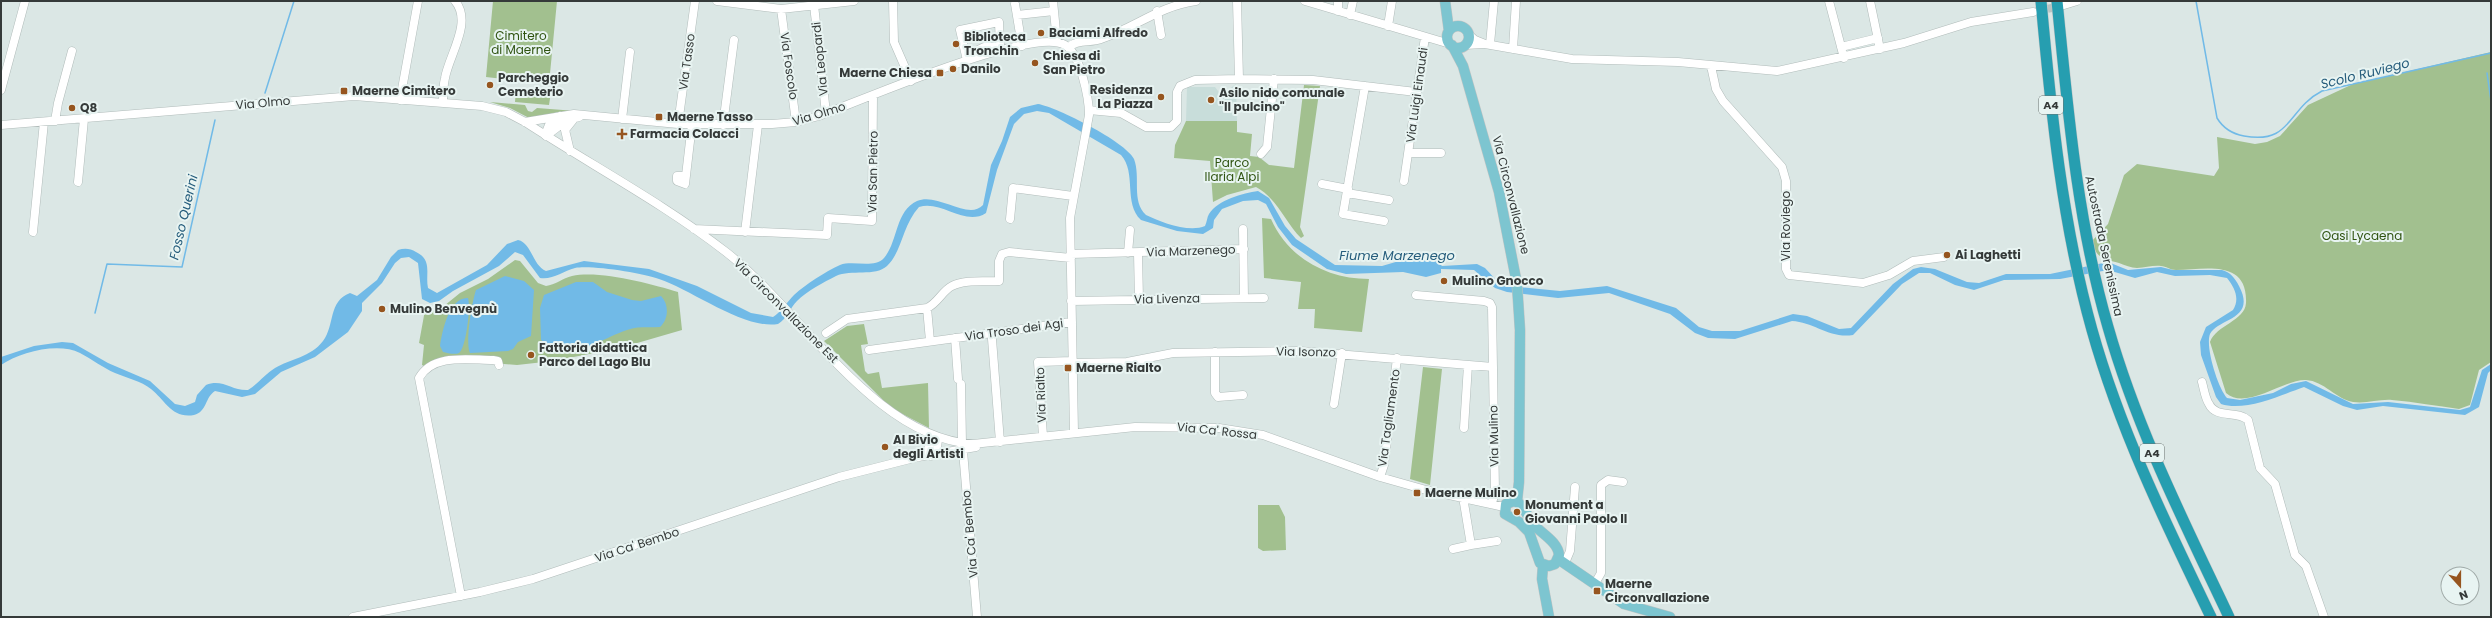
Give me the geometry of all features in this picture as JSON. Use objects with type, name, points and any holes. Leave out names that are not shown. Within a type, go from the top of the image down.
[{"type":"highway","name":"A4","points":[[2041,1],[2056,151],[2080,285],[2105,373],[2135,455],[2211,617]]},
{"type":"highway","name":"Autostrada Serenissima","points":[[2061,3],[2072,143],[2081,207],[2096,281],[2120,368],[2150,449],[2229,617]]},
{"type":"main road","points":[[1446,4],[1466,30],[1468,40],[1464,45],[1458,47],[1451,45],[1448,38],[1449,31],[1446,4]]},
{"type":"main road","points":[[1449,31],[1454,27],[1466,30]]},
{"type":"main road","name":"Via Circonvallazione","points":[[1451,45],[1463,66],[1505,218],[1517,284],[1520,431],[1517,501]]},
{"type":"main road","name":"Via Circonvallazione","points":[[1463,66],[1464,45]]},
{"type":"main road","points":[[1562,561],[1549,566],[1543,565],[1537,559],[1529,532],[1519,522],[1508,517],[1504,507],[1510,502],[1517,501],[1521,504],[1533,524],[1557,546],[1562,561],[1594,585],[1624,604],[1670,617]]},
{"type":"main road","points":[[1543,565],[1542,579],[1549,617]]},
{"type":"street","points":[[1,90],[25,1]]},
{"type":"street","points":[[400,100],[418,1]]},
{"type":"street","points":[[443,103],[445,78],[462,23],[461,10],[455,1]]},
{"type":"street","name":"Via Tasso","points":[[678,124],[695,1]]},
{"type":"street","points":[[717,1],[781,9],[854,1]]},
{"type":"street","points":[[893,1],[894,42],[911,81]]},
{"type":"street","points":[[1053,1],[1057,42],[1070,49],[1079,67],[1089,110],[1089,123],[1073,196],[1071,301],[1074,432]]},
{"type":"street","points":[[1070,49],[1083,43],[1110,36],[1172,4],[1196,1]]},
{"type":"street","points":[[1237,1],[1239,79]]},
{"type":"street","points":[[1306,1],[1436,39],[1451,45]]},
{"type":"street","points":[[1338,1],[1338,11]]},
{"type":"street","points":[[1350,15],[1353,1]]},
{"type":"street","points":[[1388,26],[1392,1]]},
{"type":"street","points":[[1488,44],[1494,1]]},
{"type":"street","points":[[1513,49],[1516,1]]},
{"type":"street","points":[[1828,1],[1844,58]]},
{"type":"street","points":[[1870,1],[1880,49]]},
{"type":"street","points":[[2061,3],[2077,1]]},
{"type":"street","points":[[1015,4],[1022,46]]},
{"type":"street","name":"Via Leopardi","points":[[814,5],[826,113]]},
{"type":"street","name":"Via Foscolo","points":[[781,9],[796,122]]},
{"type":"street","points":[[1017,15],[1054,11]]},
{"type":"street","points":[[1157,11],[1161,35]]},
{"type":"street","points":[[1466,30],[1476,41],[1513,49],[1572,58],[1661,61],[1777,71],[1844,58],[1977,21],[2034,12]]},
{"type":"street","points":[[999,22],[1000,47],[984,47],[966,56],[960,30],[999,22]]},
{"type":"street","points":[[1436,39],[1449,31]]},
{"type":"street","name":"Via Luigi Einaudi","points":[[1404,181],[1425,37]]},
{"type":"street","points":[[1841,47],[1878,38]]},
{"type":"street","points":[[723,125],[734,40]]},
{"type":"street","name":"Via Olmo","points":[[525,122],[562,114],[678,124],[758,125],[796,122],[826,113],[964,60],[1022,46],[1057,42]]},
{"type":"street","points":[[1464,45],[1488,44]]},
{"type":"street","points":[[55,121],[58,102],[72,51]]},
{"type":"street","points":[[622,119],[630,52]]},
{"type":"street","name":"Via Roviego","points":[[1711,66],[1716,89],[1723,101],[1782,167],[1786,181],[1786,269],[1789,275],[1863,283],[1889,276],[1913,262],[1944,257]]},
{"type":"street","points":[[1261,154],[1267,147],[1274,79]]},
{"type":"street","points":[[1089,110],[1121,113],[1146,128],[1173,127],[1177,121],[1178,89],[1183,84],[1195,80],[1274,79],[1365,86],[1416,92]]},
{"type":"street","points":[[1365,86],[1343,214],[1384,221]]},
{"type":"street","name":"Via San Pietro","points":[[694,229],[709,228],[716,231],[827,235],[828,218],[872,221],[873,95]]},
{"type":"street","name":"Via Olmo","points":[[1,125],[340,96],[495,108],[525,122],[545,135],[567,120],[585,116]]},
{"type":"street","points":[[545,135],[549,125],[562,114]]},
{"type":"street","points":[[570,151],[566,143],[565,130],[577,117]]},
{"type":"street","points":[[78,182],[84,119]]},
{"type":"street","points":[[33,232],[44,122]]},
{"type":"street","points":[[686,176],[692,124]]},
{"type":"street","points":[[745,232],[758,125]]},
{"type":"street","name":"Via Circonvallazione Est","points":[[545,135],[694,229],[747,269],[863,388],[906,423],[936,437],[963,447]]},
{"type":"street","name":"Via Luigi Einaudi","points":[[1409,153],[1441,153]]},
{"type":"street","points":[[1322,184],[1389,200]]},
{"type":"street","points":[[1010,219],[1013,188],[1073,196]]},
{"type":"street","name":"Via Marzenego","points":[[1243,229],[1244,298]]},
{"type":"street","name":"Via Marzenego","points":[[1128,253],[1130,230]]},
{"type":"street","points":[[706,237],[716,231]]},
{"type":"street","name":"Via Marzenego","points":[[1071,256],[1244,249]]},
{"type":"street","points":[[826,332],[847,319],[927,308],[940,300],[952,286],[960,283],[999,281],[998,261],[1002,254],[1009,252],[1071,256]]},
{"type":"street","name":"Via Marzenego","points":[[1138,253],[1139,300]]},
{"type":"street","points":[[1397,358],[1493,367],[1493,312],[1490,303],[1416,295]]},
{"type":"street","name":"Via Livenza","points":[[1071,301],[1264,298]]},
{"type":"street","points":[[927,308],[930,342]]},
{"type":"street","name":"Via Troso dei Agi","points":[[869,350],[1072,322]]},
{"type":"street","name":"Via Troso dei Agi","points":[[955,338],[959,382]]},
{"type":"street","points":[[992,339],[1000,442]]},
{"type":"street","points":[[1216,352],[1215,393],[1218,397],[1243,395]]},
{"type":"street","name":"Via Isonzo","points":[[1073,362],[1118,362],[1164,354],[1216,352],[1342,353],[1397,358]]},
{"type":"street","points":[[1334,404],[1342,353]]},
{"type":"street","name":"Via Tagliamento","points":[[1380,477],[1384,465],[1397,358]]},
{"type":"street","points":[[461,596],[419,378],[423,371],[443,361],[493,360],[498,361],[499,365]]},
{"type":"street","name":"Via Rialto","points":[[1043,436],[1038,362],[1073,362]]},
{"type":"street","points":[[1464,428],[1468,365]]},
{"type":"street","name":"Via Mulino","points":[[1492,503],[1495,492],[1493,367]]},
{"type":"street","name":"Via Ca' Bembo","points":[[959,382],[977,617]]},
{"type":"street","points":[[2202,382],[2209,405],[2213,409],[2219,413],[2237,414],[2248,420],[2260,468],[2275,484],[2295,555],[2306,566],[2324,617]]},
{"type":"street","name":"Via Ca' Rossa","points":[[987,444],[1074,432],[1167,426],[1197,426],[1244,431],[1293,445],[1380,477],[1504,507]]},
{"type":"street","points":[[931,456],[937,449],[936,437]]},
{"type":"street","points":[[918,457],[927,451],[936,437]]},
{"type":"street","name":"Via Ca' Bembo","points":[[353,617],[461,596],[533,579],[839,477],[918,457],[931,456],[963,447],[987,444]]},
{"type":"street","points":[[1594,585],[1601,573],[1601,485],[1608,480],[1624,482]]},
{"type":"street","points":[[1562,561],[1570,551],[1575,487]]},
{"type":"street","points":[[1463,497],[1471,545]]},
{"type":"street","points":[[1453,549],[1497,541]]},
{"type":"shaded area","name":"Asilo nido comunale \"Il pulcino\"","points":[[1236,84],[1237,121],[1186,121],[1187,87],[1215,87],[1221,95]]},
{"type":"green space","name":"Cimitero di Maerne","points":[[493,1],[557,1],[549,84],[486,77]]},
{"type":"green space","name":"Oasi Lycaena","points":[[2491,52],[2491,362],[2479,370],[2470,405],[2459,409],[2392,400],[2353,402],[2341,397],[2319,383],[2306,380],[2287,384],[2254,397],[2234,398],[2226,393],[2210,342],[2218,331],[2236,319],[2244,309],[2246,303],[2245,289],[2240,279],[2232,273],[2222,270],[2176,270],[2163,266],[2132,268],[2105,259],[2098,255],[2092,241],[2108,224],[2124,175],[2137,164],[2214,176],[2219,168],[2217,137],[2255,144],[2267,142],[2280,136],[2308,105],[2353,84]]},
{"type":"green space","name":"Parco Ilaria Alpi","points":[[1304,85],[1320,86],[1300,227],[1304,236],[1301,238],[1270,197],[1256,187],[1227,195],[1213,202],[1210,161],[1174,158],[1175,145],[1186,121],[1237,121],[1237,132],[1252,134],[1250,156],[1259,157],[1269,165],[1294,168]]},
{"type":"green space","points":[[516,89],[528,90],[528,94],[537,95],[538,91],[551,92],[549,105],[515,102]]},
{"type":"green space","points":[[490,102],[525,105],[528,111],[532,112],[537,108],[576,111],[558,112],[531,119],[510,108]]},
{"type":"green space","points":[[1262,218],[1271,219],[1278,233],[1288,245],[1298,255],[1311,264],[1338,275],[1369,279],[1362,332],[1314,328],[1315,309],[1298,309],[1301,282],[1264,278]]},
{"type":"green space","points":[[515,260],[520,261],[538,283],[546,286],[572,276],[597,275],[611,276],[654,285],[678,292],[682,330],[620,348],[553,361],[517,365],[444,359],[426,367],[422,365],[424,345],[419,343],[425,310],[439,310],[460,293],[488,279]]},
{"type":"green space","points":[[864,324],[868,344],[861,345],[865,371],[868,374],[879,372],[882,388],[928,383],[929,428],[891,408],[824,341],[847,326]]},
{"type":"green space","points":[[1423,367],[1442,369],[1430,485],[1410,479]]},
{"type":"green space","points":[[1258,505],[1279,505],[1285,517],[1286,550],[1263,551],[1258,548]]},
{"type":"water","points":[[1038,104],[1060,111],[1090,126],[1128,152],[1134,159],[1136,166],[1137,196],[1141,209],[1146,215],[1175,226],[1198,228],[1205,226],[1209,214],[1218,205],[1238,195],[1258,191],[1269,198],[1285,226],[1296,239],[1335,265],[1382,266],[1423,254],[1434,258],[1442,266],[1477,264],[1485,268],[1498,282],[1507,286],[1560,291],[1607,286],[1676,308],[1699,327],[1712,331],[1740,331],[1793,314],[1807,316],[1839,329],[1851,328],[1893,284],[1913,269],[1921,267],[1935,269],[1967,282],[1979,283],[2006,274],[2050,274],[2108,262],[2128,270],[2161,267],[2173,270],[2222,270],[2234,278],[2243,297],[2243,306],[2240,312],[2214,329],[2210,334],[2209,340],[2209,348],[2216,377],[2223,393],[2227,398],[2240,400],[2273,393],[2291,384],[2306,381],[2353,404],[2388,402],[2460,410],[2470,407],[2482,370],[2491,364],[2491,370],[2488,373],[2479,407],[2465,415],[2383,406],[2357,410],[2343,406],[2304,387],[2263,402],[2241,406],[2221,404],[2216,397],[2201,355],[2200,342],[2206,327],[2233,310],[2236,302],[2236,294],[2227,278],[2210,275],[2175,276],[2157,272],[2135,278],[2108,270],[2060,279],[2004,280],[1974,290],[1955,285],[1930,273],[1919,273],[1902,284],[1853,335],[1837,335],[1808,324],[1792,321],[1735,339],[1708,338],[1695,333],[1670,314],[1609,293],[1558,298],[1507,292],[1495,288],[1474,270],[1441,269],[1441,273],[1426,277],[1403,272],[1346,274],[1327,269],[1292,245],[1278,227],[1266,204],[1258,200],[1243,201],[1222,209],[1214,220],[1213,228],[1203,234],[1177,231],[1141,220],[1133,205],[1128,170],[1126,162],[1121,155],[1049,113],[1037,111],[1024,114],[1014,124],[997,170],[986,213],[970,217],[936,207],[919,207],[909,222],[896,254],[887,266],[876,271],[842,274],[826,281],[801,297],[784,319],[778,324],[765,324],[750,321],[718,308],[672,284],[641,274],[583,267],[571,269],[554,277],[540,278],[523,255],[515,252],[499,266],[453,291],[439,301],[430,303],[422,299],[418,263],[409,257],[401,258],[395,263],[382,283],[362,303],[362,311],[348,332],[315,357],[281,372],[255,394],[242,397],[215,391],[209,397],[204,408],[194,415],[180,414],[174,411],[147,386],[111,371],[84,355],[71,350],[61,348],[39,350],[18,356],[1,365],[1,357],[34,346],[62,342],[73,343],[108,363],[150,381],[175,404],[185,406],[195,402],[197,395],[206,385],[217,383],[237,389],[248,390],[275,368],[313,351],[327,335],[335,307],[338,302],[350,293],[357,296],[377,280],[391,257],[398,250],[409,249],[421,255],[425,259],[428,288],[437,293],[487,265],[507,244],[518,240],[526,245],[541,268],[546,271],[584,261],[649,269],[697,286],[751,313],[773,317],[799,291],[816,278],[834,268],[851,263],[875,263],[884,258],[889,251],[905,212],[917,201],[925,199],[934,200],[969,210],[977,209],[983,205],[991,165],[1002,141],[1010,117],[1021,108]]},
{"type":"water","points":[[505,276],[524,281],[534,290],[531,336],[518,342],[513,349],[508,351],[470,353],[468,341],[471,312],[476,290]]},
{"type":"water","points":[[576,282],[593,282],[607,292],[632,300],[641,301],[661,296],[667,307],[665,320],[660,327],[631,329],[585,348],[576,350],[554,346],[541,340],[540,308],[544,295]]},
{"type":"water","points":[[468,298],[469,309],[466,336],[462,350],[455,354],[443,352],[440,346],[445,324],[451,309],[461,299]]},
{"type":"waterway","name":"Fosso Querini","points":[[265,93],[294,1]]},
{"type":"waterway","name":"Scolo Ruviego","points":[[2196,1],[2217,118],[2222,125],[2229,130],[2244,136],[2260,137],[2272,135],[2281,130],[2311,98],[2322,91],[2491,53]]},
{"type":"waterway","points":[[2487,73],[2491,101]]},
{"type":"waterway","name":"Fosso Querini","points":[[95,313],[107,264],[182,267],[215,120]]},
{"type":"tunnel","points":[[2036,11],[2062,6]]},
{"type":"place","name":"Baciami Alfredo","points":[[1041,33]]},
{"type":"place","name":"Biblioteca Tronchin","points":[[956,44]]},
{"type":"place","name":"Chiesa di San Pietro","points":[[1035,63]]},
{"type":"place","name":"Danilo","points":[[953,69]]},
{"type":"place","name":"Maerne Chiesa","points":[[940,73]]},
{"type":"place","name":"Parcheggio Cemeterio","points":[[490,85]]},
{"type":"place","name":"Maerne Cimitero","points":[[344,91]]},
{"type":"place","name":"Residenza La Piazza","points":[[1161,97]]},
{"type":"place","name":"Asilo nido comunale \"Il pulcino\"","points":[[1211,100]]},
{"type":"place","name":"Q8","points":[[72,108]]},
{"type":"place","name":"Maerne Tasso","points":[[659,117]]},
{"type":"place","name":"Farmacia Colacci","points":[[622,134]]},
{"type":"place","name":"Ai Laghetti","points":[[1947,255]]},
{"type":"place","name":"Mulino Gnocco","points":[[1444,281]]},
{"type":"place","name":"Mulino Benvegnù","points":[[382,309]]},
{"type":"place","name":"Fattoria didattica Parco del Lago Blu","points":[[531,355]]},
{"type":"place","name":"Maerne Rialto","points":[[1068,368]]},
{"type":"place","name":"Al Bivio degli Artisti","points":[[885,447]]},
{"type":"place","name":"Maerne Mulino","points":[[1417,493]]},
{"type":"place","name":"Monument a Giovanni Paolo II","points":[[1517,512]]},
{"type":"place","name":"Maerne Circonvallazione","points":[[1597,591]]},
{"type":"water label","name":"Fiume Marzenego","points":[[1397,255]]}]
